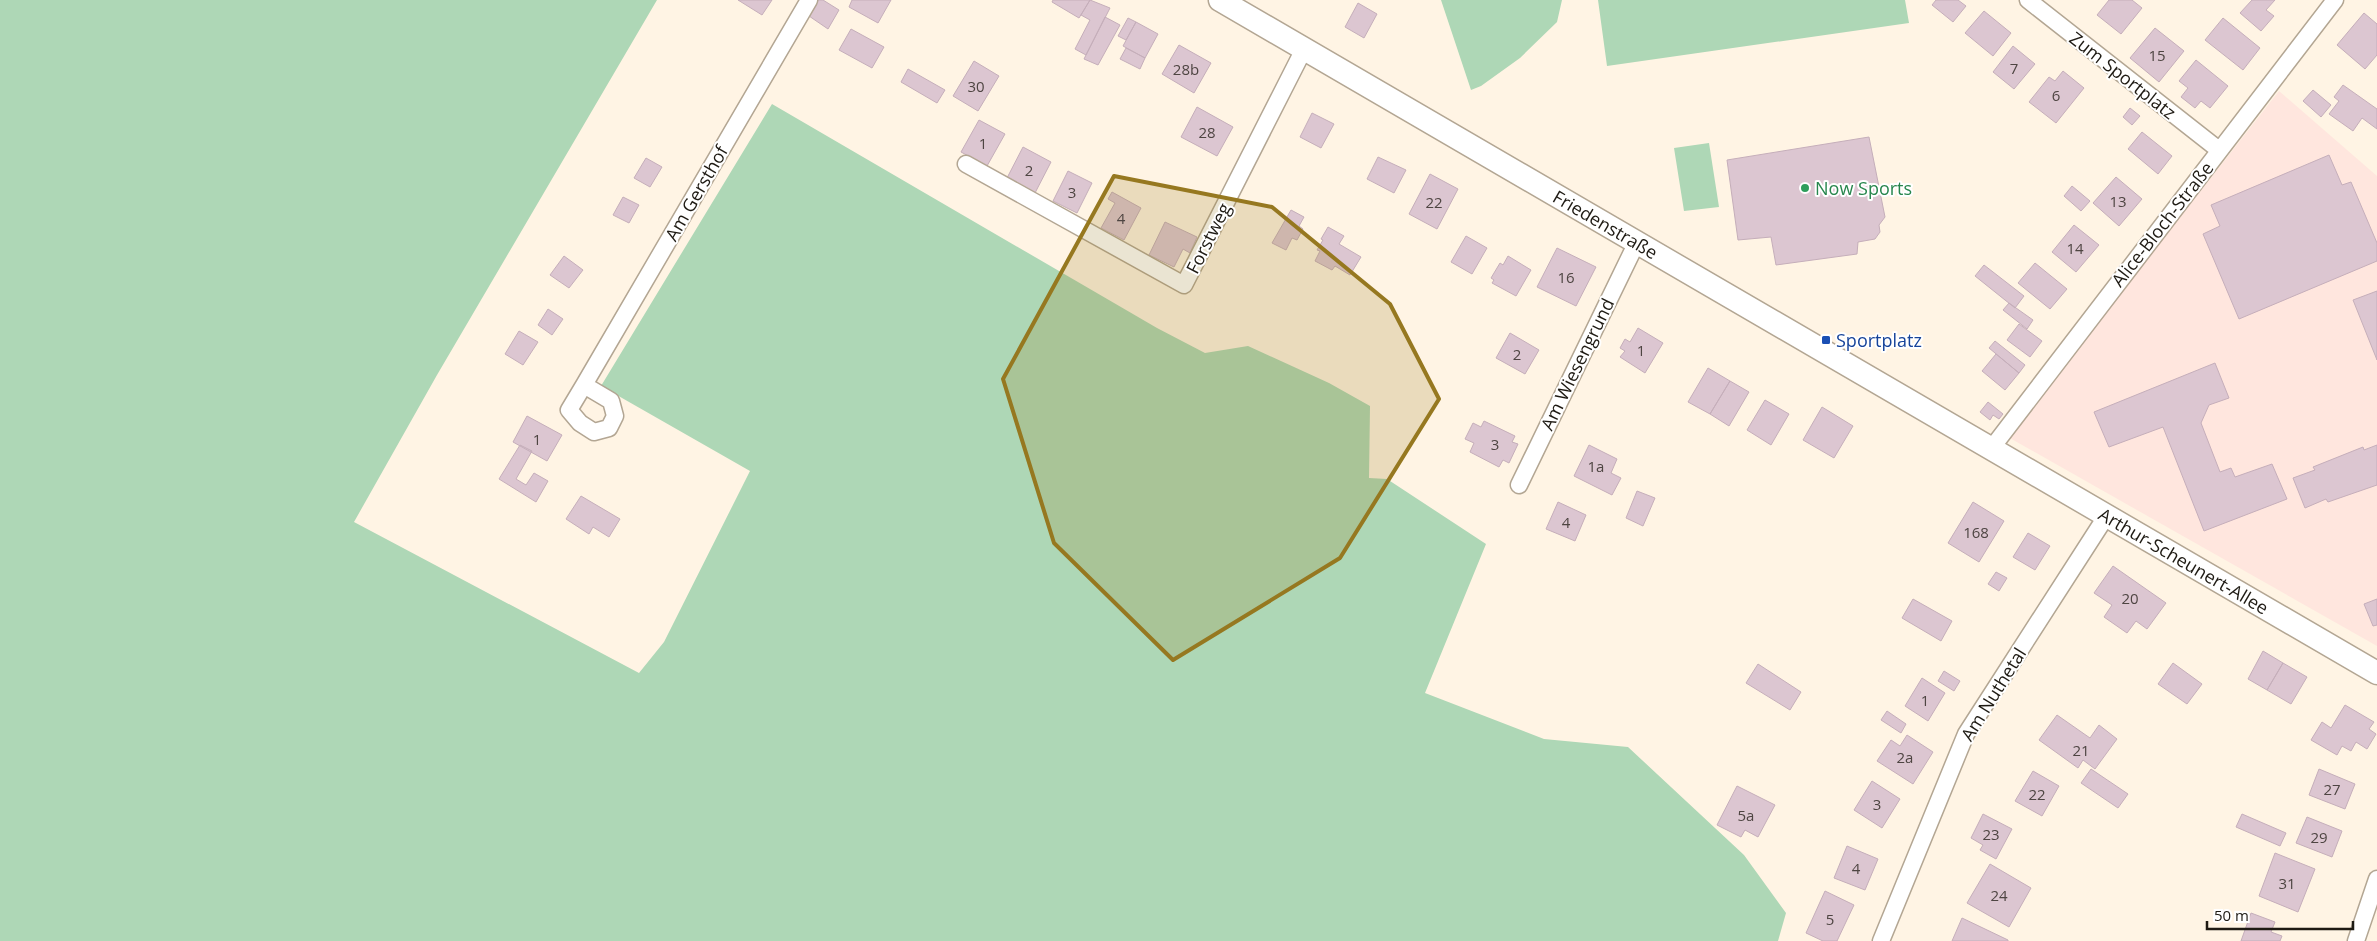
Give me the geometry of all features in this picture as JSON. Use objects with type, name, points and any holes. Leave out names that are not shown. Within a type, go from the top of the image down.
[{"type":"main road","name":"Friedenstraße","points":[[1220,0],[1636,244],[1991,449]]},
{"type":"main road","name":"Arthur-Scheunert-Allee","points":[[1991,449],[2377,673]]},
{"type":"street","name":"Am Gersthof","points":[[584,385],[809,0]]},
{"type":"street","name":"Zum Sportplatz","points":[[2028,0],[2219,150]]},
{"type":"street","name":"Alice-Bloch-Straße","points":[[1991,449],[2335,0]]},
{"type":"street","name":"Forstweg","points":[[966,164],[1184,285],[1304,49]]},
{"type":"street","name":"Am Wiesengrund","points":[[1519,485],[1636,244]]},
{"type":"street","name":"Am Nuthetal","points":[[1881,941],[1966,734],[2107,515]]},
{"type":"street","points":[[2356,941],[2377,879]]},
{"type":"highlighted area","points":[[1114,176],[1272,207],[1390,304],[1439,399],[1340,558],[1173,660],[1054,543],[1003,379]]},
{"type":"shaded area","points":[[2279,91],[2377,176],[2377,646],[2008,437]]},
{"type":"green space","points":[[0,0],[657,0],[437,375],[354,522],[639,673],[664,642],[750,471],[601,386],[772,104],[1157,328],[1205,353],[1248,346],[1329,383],[1370,406],[1369,478],[1387,479],[1486,544],[1425,693],[1544,739],[1628,747],[1744,855],[1786,913],[1778,941],[0,941]]},
{"type":"green space","points":[[1441,0],[1562,0],[1557,22],[1520,58],[1481,86],[1471,90]]},
{"type":"green space","points":[[1598,0],[1905,0],[1909,23],[1607,66]]},
{"type":"green space","points":[[1709,143],[1719,207],[1684,211],[1674,148]]},
{"type":"building","points":[[738,0],[772,0],[762,15]]},
{"type":"building","points":[[818,0],[823,0],[839,10],[828,29],[809,16]]},
{"type":"building","points":[[852,0],[891,0],[878,23],[849,7]]},
{"type":"building","points":[[1053,0],[1090,0],[1079,18],[1052,2]]},
{"type":"building","points":[[1090,0],[1110,8],[1086,55],[1075,49],[1090,20],[1081,15]]},
{"type":"building","points":[[1936,0],[1958,0],[1966,6],[1953,22],[1932,5]]},
{"type":"building","points":[[2109,0],[2132,0],[2142,8],[2121,34],[2097,15]]},
{"type":"building","points":[[2252,0],[2275,0],[2266,10],[2274,16],[2261,31],[2240,13]]},
{"type":"building","points":[[1358,3],[1377,14],[1364,38],[1345,27]]},
{"type":"building","points":[[1984,11],[2011,33],[1993,56],[1965,33]]},
{"type":"building","points":[[2364,13],[2377,24],[2377,55],[2365,69],[2337,45]]},
{"type":"building","points":[[1105,17],[1120,25],[1098,65],[1084,59]]},
{"type":"building","points":[[1128,18],[1136,22],[1126,40],[1118,36]]},
{"type":"building","points":[[2223,18],[2260,48],[2243,70],[2205,40]]},
{"type":"building","points":[[1136,22],[1158,34],[1145,58],[1123,46]]},
{"type":"building","points":[[2155,28],[2184,51],[2159,82],[2130,58]]},
{"type":"building","points":[[851,29],[884,47],[872,68],[839,50]]},
{"type":"building","points":[[1179,45],[1211,63],[1194,93],[1162,74]]},
{"type":"building","points":[[2013,46],[2035,64],[2014,89],[1993,72]]},
{"type":"building","points":[[1126,48],[1145,58],[1140,69],[1120,59]]},
{"type":"building","points":[[2196,60],[2228,86],[2210,108],[2201,101],[2195,108],[2181,97],[2188,88],[2179,81]]},
{"type":"building","points":[[974,61],[999,76],[978,111],[953,96]]},
{"type":"building","points":[[908,69],[945,90],[937,103],[901,82]]},
{"type":"building","points":[[2063,71],[2084,88],[2056,123],[2029,102],[2049,77],[2055,81]]},
{"type":"building","points":[[2343,85],[2377,109],[2377,129],[2362,118],[2353,131],[2329,114],[2339,101],[2334,97]]},
{"type":"building","points":[[2313,90],[2331,105],[2321,117],[2303,101]]},
{"type":"building","points":[[1197,107],[1233,127],[1217,156],[1181,137]]},
{"type":"building","points":[[2130,108],[2140,116],[2132,125],[2123,117]]},
{"type":"building","points":[[1312,113],[1334,124],[1321,148],[1300,137]]},
{"type":"building","points":[[979,120],[1005,134],[987,166],[961,152]]},
{"type":"building","points":[[2142,132],[2172,156],[2158,174],[2128,149]]},
{"type":"building","name":"Now Sports","points":[[1869,137],[1885,217],[1879,225],[1880,232],[1875,239],[1858,242],[1857,254],[1776,265],[1771,237],[1738,240],[1727,160]]},
{"type":"building","points":[[1023,147],[1051,162],[1035,193],[1007,178]]},
{"type":"building","points":[[2329,155],[2342,185],[2351,182],[2377,243],[2377,261],[2239,319],[2203,234],[2220,226],[2211,205]]},
{"type":"building","points":[[1378,157],[1406,170],[1394,193],[1367,179]]},
{"type":"building","points":[[646,158],[662,167],[650,187],[634,178]]},
{"type":"building","points":[[1068,171],[1092,183],[1077,213],[1053,201]]},
{"type":"building","points":[[1430,174],[1458,189],[1437,229],[1409,214]]},
{"type":"building","points":[[2116,177],[2142,199],[2119,226],[2093,203]]},
{"type":"building","points":[[2072,186],[2090,201],[2081,211],[2064,196]]},
{"type":"building","points":[[1112,192],[1141,208],[1124,240],[1101,228],[1115,203],[1108,199]]},
{"type":"building","points":[[623,197],[639,205],[629,223],[613,215]]},
{"type":"building","points":[[1291,210],[1304,217],[1299,226],[1303,229],[1297,240],[1292,238],[1286,250],[1272,243]]},
{"type":"building","points":[[1165,222],[1197,237],[1190,253],[1183,249],[1174,267],[1149,255]]},
{"type":"building","points":[[2074,225],[2099,245],[2076,272],[2052,252]]},
{"type":"building","points":[[1328,227],[1344,236],[1339,244],[1361,257],[1350,275],[1335,266],[1332,270],[1315,261],[1320,251],[1317,250],[1323,240],[1321,239]]},
{"type":"building","points":[[1466,236],[1487,248],[1472,274],[1451,262]]},
{"type":"building","points":[[1557,248],[1596,267],[1576,306],[1537,287]]},
{"type":"building","points":[[564,256],[583,270],[569,288],[550,275]]},
{"type":"building","points":[[1508,256],[1531,270],[1516,296],[1492,283],[1494,280],[1491,278],[1500,263],[1503,265]]},
{"type":"building","points":[[2035,263],[2067,289],[2050,309],[2018,283]]},
{"type":"building","points":[[1984,265],[2024,296],[2015,308],[1975,276]]},
{"type":"building","points":[[2377,291],[2377,360],[2353,300]]},
{"type":"building","points":[[2009,303],[2033,320],[2027,329],[2003,310]]},
{"type":"building","points":[[548,309],[563,319],[552,335],[538,325]]},
{"type":"building","points":[[2019,324],[2042,341],[2030,357],[2007,340]]},
{"type":"building","points":[[1638,328],[1663,343],[1645,373],[1620,357],[1625,351],[1620,348],[1625,339],[1630,342]]},
{"type":"building","points":[[519,331],[538,342],[523,365],[505,354]]},
{"type":"building","points":[[1510,333],[1539,350],[1525,374],[1496,358]]},
{"type":"building","points":[[1995,341],[2025,365],[2019,373],[1989,348]]},
{"type":"building","points":[[1996,354],[2019,373],[2005,390],[1982,371]]},
{"type":"building","points":[[2215,363],[2229,398],[2209,405],[2201,423],[2220,472],[2231,468],[2235,477],[2272,464],[2287,499],[2204,531],[2163,427],[2109,447],[2094,412]]},
{"type":"building","points":[[1708,368],[1730,381],[1710,414],[1688,402]]},
{"type":"building","points":[[1730,381],[1749,392],[1729,426],[1710,414]]},
{"type":"building","points":[[1765,400],[1789,414],[1771,445],[1747,430]]},
{"type":"building","points":[[1988,402],[2003,414],[1999,419],[1993,415],[1990,420],[1980,412]]},
{"type":"building","points":[[1822,407],[1853,426],[1834,458],[1803,440]]},
{"type":"building","points":[[527,416],[562,435],[547,461],[513,442]]},
{"type":"building","points":[[1484,421],[1515,436],[1512,442],[1518,444],[1509,463],[1503,460],[1499,467],[1470,452],[1474,443],[1465,439],[1473,423],[1481,427]]},
{"type":"building","points":[[520,445],[532,451],[516,479],[526,485],[534,473],[548,481],[536,502],[499,479]]},
{"type":"building","points":[[1589,445],[1617,459],[1611,473],[1621,478],[1612,495],[1574,476]]},
{"type":"building","points":[[2377,445],[2377,485],[2328,502],[2326,499],[2305,508],[2293,478],[2315,470],[2313,467],[2363,447],[2364,450]]},
{"type":"building","points":[[1637,491],[1655,498],[1643,526],[1626,518]]},
{"type":"building","points":[[581,496],[620,519],[609,537],[593,527],[589,534],[566,519]]},
{"type":"building","points":[[1558,502],[1586,515],[1575,541],[1546,529]]},
{"type":"building","points":[[1973,502],[2004,521],[1979,562],[1948,543]]},
{"type":"building","points":[[2028,533],[2050,546],[2035,570],[2013,557]]},
{"type":"building","points":[[2113,566],[2166,603],[2147,629],[2136,621],[2127,633],[2104,617],[2112,605],[2094,593]]},
{"type":"building","points":[[1996,572],[2007,578],[1999,591],[1988,584]]},
{"type":"building","points":[[1913,599],[1952,621],[1941,641],[1902,618]]},
{"type":"building","points":[[2377,599],[2377,625],[2373,626],[2364,604]]},
{"type":"building","points":[[2263,651],[2283,663],[2267,690],[2248,679]]},
{"type":"building","points":[[2173,663],[2202,684],[2187,704],[2158,684]]},
{"type":"building","points":[[2283,663],[2307,677],[2291,704],[2267,690]]},
{"type":"building","points":[[1758,664],[1801,692],[1790,710],[1746,683]]},
{"type":"building","points":[[1944,671],[1960,681],[1954,691],[1938,681]]},
{"type":"building","points":[[1922,678],[1945,693],[1928,721],[1905,706]]},
{"type":"building","points":[[2345,705],[2374,722],[2369,729],[2376,734],[2367,749],[2356,742],[2351,751],[2342,746],[2337,755],[2311,740],[2322,722],[2331,728]]},
{"type":"building","points":[[1887,711],[1906,724],[1901,733],[1881,720]]},
{"type":"building","points":[[2057,715],[2090,738],[2099,725],[2117,739],[2095,769],[2083,760],[2078,768],[2039,740]]},
{"type":"building","points":[[1907,735],[1933,752],[1913,784],[1877,761],[1891,740],[1900,746]]},
{"type":"building","points":[[2091,769],[2128,794],[2118,808],[2081,783]]},
{"type":"building","points":[[2319,769],[2355,784],[2345,809],[2309,795]]},
{"type":"building","points":[[2033,771],[2059,786],[2042,816],[2015,801]]},
{"type":"building","points":[[1872,781],[1900,799],[1882,828],[1854,810]]},
{"type":"building","points":[[1737,786],[1775,805],[1758,837],[1745,830],[1741,837],[1717,825]]},
{"type":"building","points":[[1983,814],[2012,829],[1996,859],[1980,850],[1983,845],[1971,838]]},
{"type":"building","points":[[2242,814],[2286,833],[2280,846],[2236,827]]},
{"type":"building","points":[[2307,817],[2342,831],[2332,857],[2296,843]]},
{"type":"building","points":[[1847,846],[1878,859],[1865,890],[1834,878]]},
{"type":"building","points":[[2275,853],[2315,869],[2298,912],[2259,896]]},
{"type":"building","points":[[1990,864],[2031,888],[2009,927],[1967,903]]},
{"type":"building","points":[[1825,891],[1854,905],[1837,941],[1823,941],[1806,933]]},
{"type":"building","points":[[2251,913],[2275,922],[2271,932],[2282,936],[2280,941],[2241,941]]},
{"type":"building","points":[[1962,918],[2008,940],[2008,941],[1952,941]]},
{"type":"place","name":"Now Sports","points":[[1805,188]]},
{"type":"place","name":"Sportplatz","points":[[1826,340]]}]
